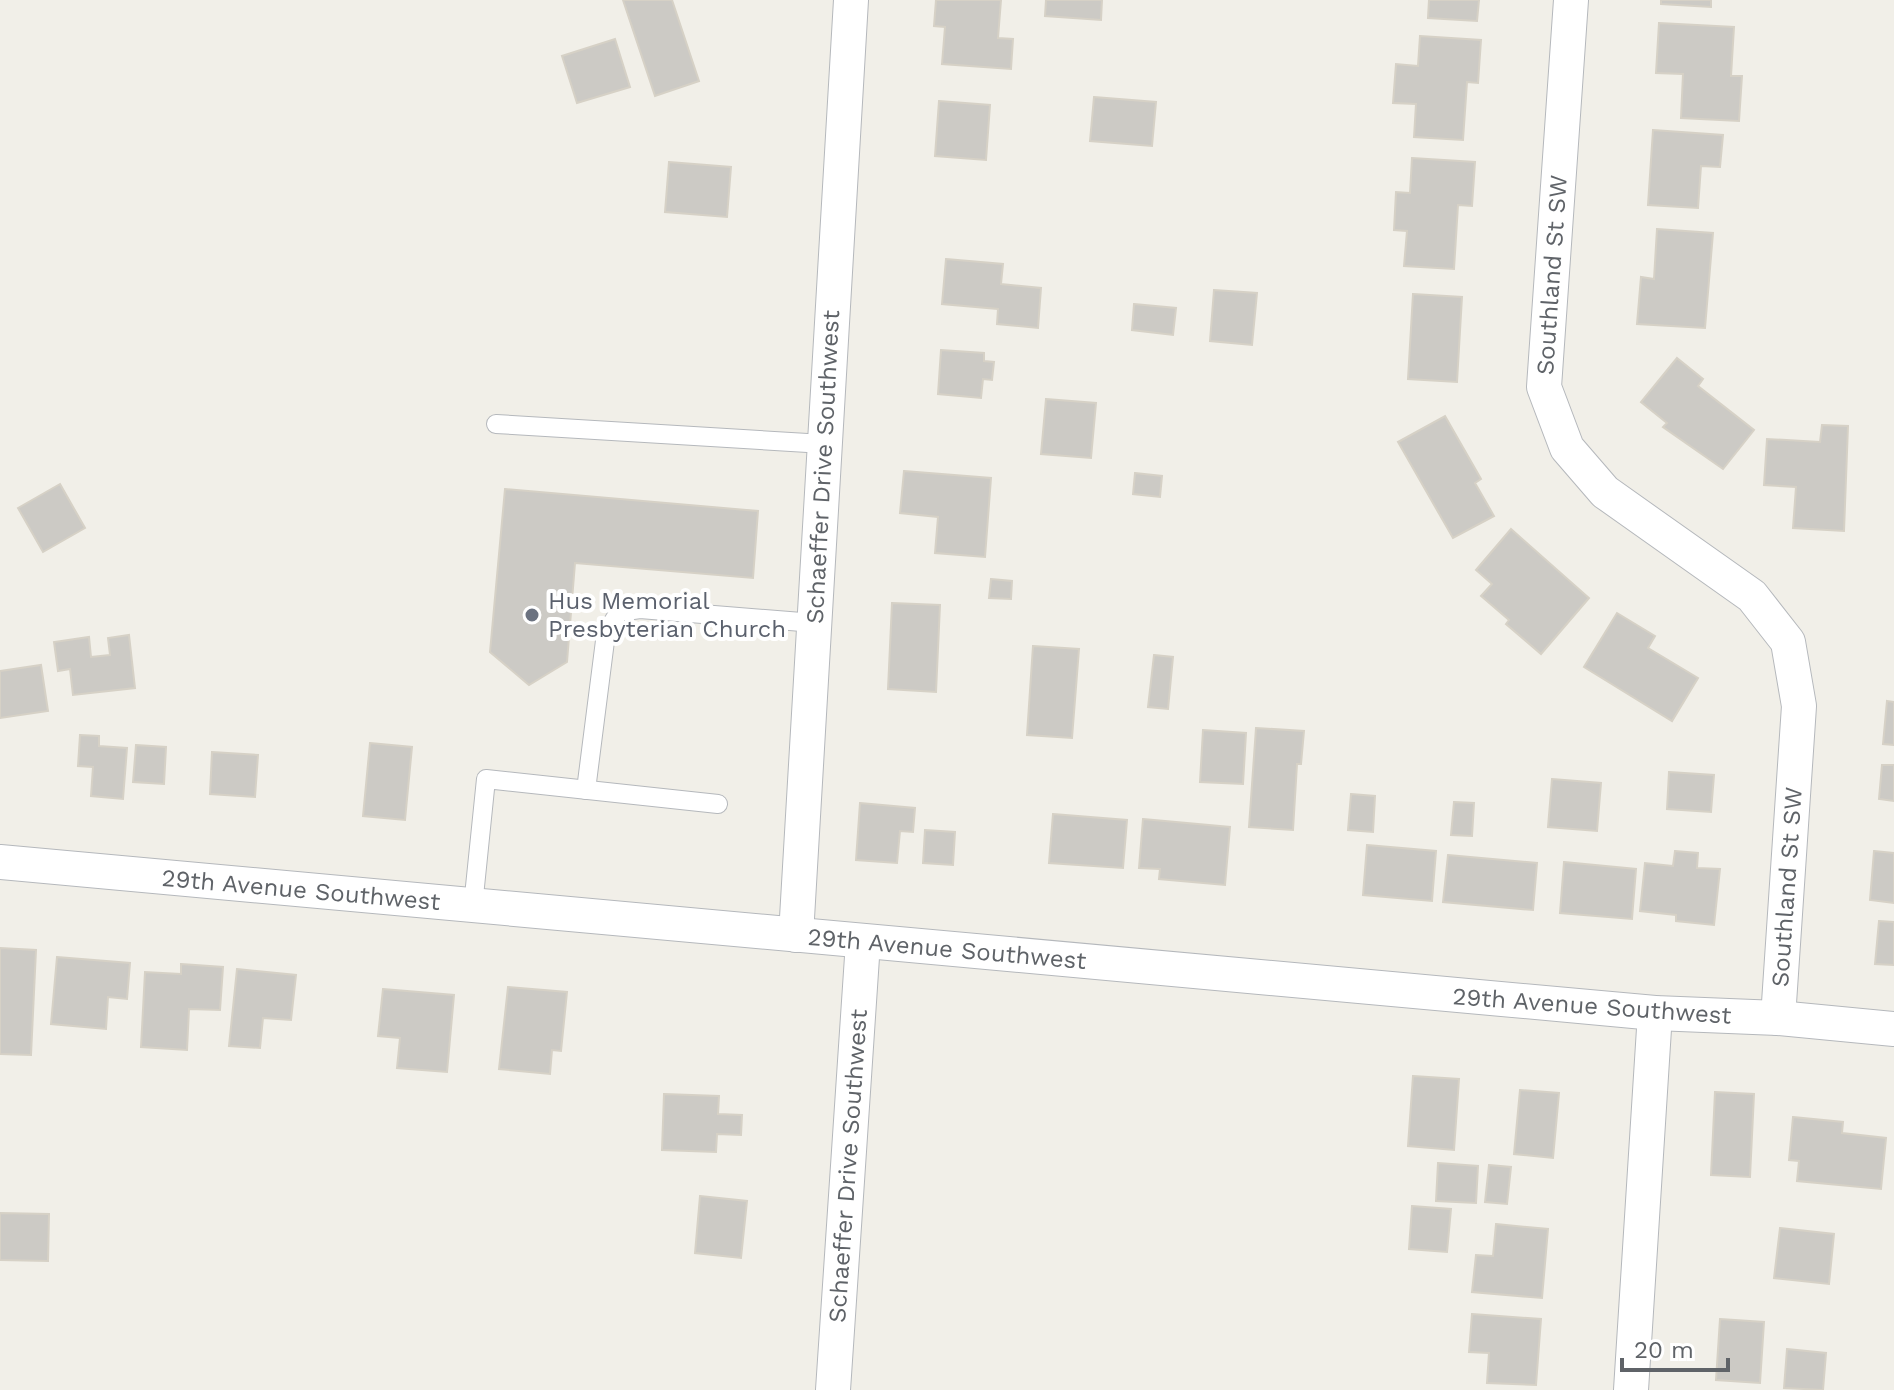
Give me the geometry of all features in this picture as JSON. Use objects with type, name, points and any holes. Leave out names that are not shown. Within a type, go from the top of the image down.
[{"type":"street","name":"Schaeffer Drive Southwest","points":[[796,935],[851,0]]},
{"type":"street","name":"Southland St SW","points":[[1571,0],[1544,387],[1567,448],[1605,492],[1752,596],[1788,642],[1799,706],[1778,1018]]},
{"type":"street","name":"29th Avenue Southwest","points":[[0,862],[1655,1013],[1778,1018],[1894,1029]]},
{"type":"street","name":"Schaeffer Drive Southwest","points":[[833,1390],[863,942]]},
{"type":"street","points":[[1631,1390],[1655,1013]]},
{"type":"lane","points":[[496,424],[824,444]]},
{"type":"lane","points":[[586,790],[606,633],[619,612],[640,609],[814,623]]},
{"type":"lane","points":[[473,906],[486,779],[718,804]]},
{"type":"building","points":[[623,0],[672,0],[699,81],[655,96]]},
{"type":"building","points":[[936,0],[1001,0],[998,38],[1013,39],[1011,69],[942,64],[945,27],[934,26]]},
{"type":"building","points":[[1046,0],[1102,0],[1101,20],[1045,16]]},
{"type":"building","points":[[1429,0],[1479,0],[1477,21],[1428,18]]},
{"type":"building","points":[[1661,0],[1711,0],[1711,7],[1661,4]]},
{"type":"building","points":[[1659,23],[1734,27],[1731,76],[1742,76],[1739,121],[1681,118],[1683,74],[1656,73]]},
{"type":"building","points":[[1420,36],[1481,40],[1478,83],[1467,82],[1463,140],[1414,137],[1416,104],[1393,103],[1396,64],[1418,66]]},
{"type":"building","points":[[615,39],[630,87],[577,103],[562,56]]},
{"type":"building","points":[[1094,97],[1156,102],[1152,146],[1090,141]]},
{"type":"building","points":[[939,101],[990,105],[986,160],[935,156]]},
{"type":"building","points":[[1653,130],[1723,135],[1720,167],[1701,166],[1698,208],[1648,205]]},
{"type":"building","points":[[1412,158],[1475,162],[1472,206],[1458,205],[1454,269],[1404,266],[1407,231],[1394,230],[1396,192],[1410,193]]},
{"type":"building","points":[[669,162],[731,167],[727,217],[665,212]]},
{"type":"building","points":[[1657,229],[1713,233],[1705,328],[1637,324],[1641,277],[1654,279]]},
{"type":"building","points":[[946,259],[1003,264],[1001,284],[1041,288],[1038,328],[997,324],[998,309],[942,304]]},
{"type":"building","points":[[1214,290],[1257,293],[1252,345],[1210,341]]},
{"type":"building","points":[[1413,294],[1462,297],[1457,382],[1408,379]]},
{"type":"building","points":[[1134,304],[1176,308],[1173,335],[1132,330]]},
{"type":"building","points":[[941,350],[984,353],[984,361],[994,362],[992,380],[983,379],[981,398],[938,394]]},
{"type":"building","points":[[1677,358],[1703,379],[1698,386],[1754,430],[1723,469],[1663,427],[1667,423],[1641,402]]},
{"type":"building","points":[[1046,399],[1096,403],[1091,458],[1041,454]]},
{"type":"building","points":[[1445,416],[1481,479],[1475,483],[1494,516],[1453,538],[1398,442]]},
{"type":"building","points":[[1822,425],[1848,426],[1844,531],[1793,528],[1796,487],[1764,485],[1767,439],[1820,442]]},
{"type":"building","points":[[904,471],[991,478],[985,557],[935,553],[938,517],[900,513]]},
{"type":"building","points":[[1135,473],[1162,476],[1160,497],[1133,494]]},
{"type":"building","points":[[60,484],[85,528],[43,552],[18,508]]},
{"type":"building","name":"Hus Memorial Presbyterian Church","points":[[505,489],[758,511],[753,578],[575,563],[567,662],[529,685],[490,652]]},
{"type":"building","points":[[1511,529],[1589,598],[1541,654],[1506,624],[1509,620],[1481,596],[1492,584],[1476,570]]},
{"type":"building","points":[[991,579],[1012,581],[1011,599],[989,598]]},
{"type":"building","points":[[892,603],[940,605],[936,692],[888,689]]},
{"type":"building","points":[[1617,613],[1655,636],[1648,648],[1698,678],[1672,721],[1584,667]]},
{"type":"building","points":[[129,635],[135,688],[73,695],[70,669],[58,671],[54,642],[89,637],[91,657],[110,655],[108,638]]},
{"type":"building","points":[[1033,646],[1079,649],[1072,738],[1027,735]]},
{"type":"building","points":[[1154,655],[1173,657],[1168,709],[1148,707]]},
{"type":"building","points":[[41,665],[48,711],[0,718],[0,671]]},
{"type":"building","points":[[1887,701],[1894,702],[1894,745],[1883,744]]},
{"type":"building","points":[[1256,728],[1304,731],[1301,764],[1297,764],[1293,830],[1249,827]]},
{"type":"building","points":[[1203,730],[1246,733],[1243,784],[1200,782]]},
{"type":"building","points":[[80,735],[99,736],[99,746],[127,748],[123,799],[91,796],[93,767],[78,766]]},
{"type":"building","points":[[370,743],[412,747],[405,820],[363,816]]},
{"type":"building","points":[[136,745],[166,747],[164,784],[133,782]]},
{"type":"building","points":[[212,752],[258,755],[255,797],[210,794]]},
{"type":"building","points":[[1882,765],[1894,765],[1894,801],[1879,799]]},
{"type":"building","points":[[1669,772],[1714,775],[1711,812],[1667,809]]},
{"type":"building","points":[[1552,779],[1601,783],[1597,831],[1548,827]]},
{"type":"building","points":[[1351,794],[1375,796],[1373,832],[1348,830]]},
{"type":"building","points":[[1454,802],[1474,803],[1472,836],[1451,835]]},
{"type":"building","points":[[860,803],[915,808],[913,832],[900,831],[897,863],[856,860]]},
{"type":"building","points":[[1053,814],[1127,820],[1123,868],[1049,863]]},
{"type":"building","points":[[1143,819],[1230,827],[1225,885],[1159,879],[1160,869],[1139,868]]},
{"type":"building","points":[[925,830],[955,832],[953,865],[923,863]]},
{"type":"building","points":[[1367,845],[1436,851],[1432,901],[1363,895]]},
{"type":"building","points":[[1675,851],[1698,853],[1697,868],[1720,869],[1714,925],[1676,921],[1676,915],[1640,911],[1645,863],[1673,866]]},
{"type":"building","points":[[1874,851],[1894,853],[1894,903],[1870,900]]},
{"type":"building","points":[[1448,855],[1537,863],[1533,910],[1443,902]]},
{"type":"building","points":[[1564,862],[1636,869],[1632,919],[1560,913]]},
{"type":"building","points":[[1879,921],[1894,922],[1894,965],[1875,964]]},
{"type":"building","points":[[0,948],[36,950],[31,1055],[0,1054]]},
{"type":"building","points":[[57,957],[130,963],[127,999],[108,997],[106,1029],[51,1024]]},
{"type":"building","points":[[181,964],[223,967],[220,1010],[189,1009],[187,1050],[141,1047],[145,972],[181,974]]},
{"type":"building","points":[[237,969],[296,975],[291,1020],[263,1018],[260,1048],[229,1046]]},
{"type":"building","points":[[508,987],[567,992],[561,1051],[552,1050],[550,1074],[499,1069]]},
{"type":"building","points":[[383,989],[454,995],[447,1072],[397,1068],[400,1038],[378,1036]]},
{"type":"building","points":[[1413,1076],[1459,1079],[1454,1150],[1408,1146]]},
{"type":"building","points":[[1520,1090],[1559,1093],[1553,1158],[1514,1154]]},
{"type":"building","points":[[1715,1092],[1754,1094],[1750,1177],[1711,1175]]},
{"type":"building","points":[[664,1094],[719,1096],[718,1114],[742,1115],[741,1135],[717,1134],[716,1152],[662,1150]]},
{"type":"building","points":[[1793,1117],[1843,1122],[1842,1133],[1886,1138],[1881,1189],[1797,1181],[1799,1161],[1789,1160]]},
{"type":"building","points":[[1438,1163],[1478,1166],[1476,1203],[1436,1201]]},
{"type":"building","points":[[1489,1165],[1511,1167],[1507,1204],[1485,1202]]},
{"type":"building","points":[[700,1196],[747,1201],[741,1258],[695,1253]]},
{"type":"building","points":[[1412,1206],[1451,1209],[1447,1252],[1409,1249]]},
{"type":"building","points":[[0,1213],[49,1214],[48,1261],[0,1260]]},
{"type":"building","points":[[1496,1224],[1548,1229],[1542,1298],[1472,1292],[1476,1255],[1493,1256]]},
{"type":"building","points":[[1780,1228],[1834,1234],[1829,1284],[1774,1278]]},
{"type":"building","points":[[1472,1314],[1541,1319],[1536,1385],[1487,1383],[1489,1353],[1469,1352]]},
{"type":"building","points":[[1720,1319],[1764,1322],[1760,1383],[1716,1380]]},
{"type":"building","points":[[1787,1349],[1826,1353],[1823,1390],[1784,1388]]},
{"type":"place","name":"Hus Memorial Presbyterian Church","points":[[532,615]]}]
